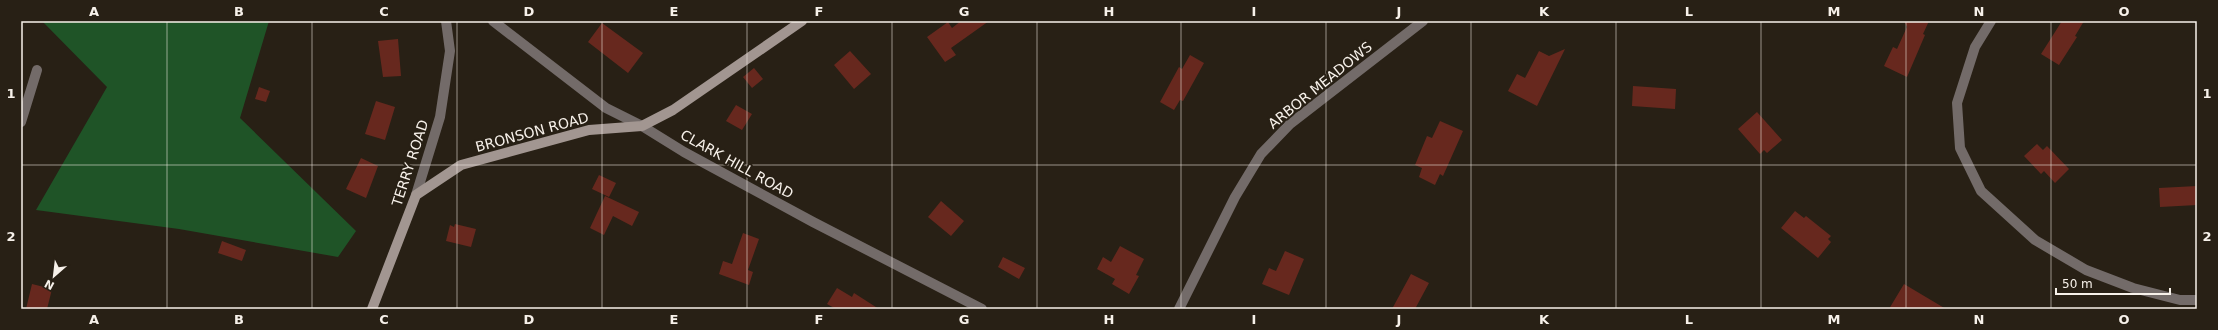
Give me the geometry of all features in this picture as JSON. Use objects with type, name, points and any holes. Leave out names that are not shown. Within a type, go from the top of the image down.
[{"type":"street","name":"TERRY ROAD","points":[[372,309],[416,195],[440,117],[450,51],[446,21]]},
{"type":"street","name":"CLARK HILL ROAD","points":[[493,21],[606,108],[642,126],[684,152],[813,222],[982,309]]},
{"type":"street","name":"BRONSON ROAD","points":[[416,195],[461,165],[589,130],[642,126],[673,110],[802,21]]},
{"type":"street","name":"ARBOR MEADOWS","points":[[1179,309],[1235,197],[1261,154],[1290,124],[1423,21]]},
{"type":"street","points":[[1991,21],[1976,47],[1957,103],[1960,148],[1981,191],[2035,240],[2086,270],[2133,288],[2180,300],[2197,300]]},
{"type":"street","points":[[21,122],[37,70]]},
{"type":"green space","points":[[42,21],[269,21],[240,118],[356,231],[338,257],[179,229],[36,210],[107,87]]},
{"type":"building","points":[[961,21],[989,21],[951,48],[956,55],[945,62],[927,37],[948,22],[952,28]]},
{"type":"building","points":[[1904,21],[1929,21],[1923,34],[1925,35],[1907,77],[1884,66],[1893,47],[1897,49],[1907,27]]},
{"type":"building","points":[[2062,21],[2084,21],[2075,36],[2077,37],[2059,65],[2041,54]]},
{"type":"building","points":[[602,23],[643,53],[628,73],[588,42]]},
{"type":"building","points":[[398,39],[401,76],[383,77],[378,41]]},
{"type":"building","points":[[1565,49],[1537,106],[1508,91],[1517,74],[1525,78],[1539,51],[1549,56]]},
{"type":"building","points":[[850,51],[871,74],[854,89],[834,65]]},
{"type":"building","points":[[1190,55],[1204,63],[1183,101],[1180,100],[1174,110],[1160,102],[1179,67],[1182,69]]},
{"type":"building","points":[[754,68],[763,79],[752,88],[743,77]]},
{"type":"building","points":[[1633,86],[1676,89],[1675,109],[1632,106]]},
{"type":"building","points":[[259,87],[270,91],[266,102],[255,99]]},
{"type":"building","points":[[376,101],[395,107],[385,140],[365,134]]},
{"type":"building","points":[[736,105],[752,114],[742,130],[726,121]]},
{"type":"building","points":[[1757,112],[1782,140],[1767,153],[1764,150],[1760,154],[1738,129]]},
{"type":"building","points":[[1440,121],[1463,131],[1443,176],[1440,174],[1435,185],[1419,177],[1422,168],[1415,165],[1427,136],[1432,138]]},
{"type":"building","points":[[2037,144],[2043,150],[2047,146],[2069,169],[2055,183],[2044,171],[2041,174],[2024,156]]},
{"type":"building","points":[[361,158],[378,166],[366,198],[346,189]]},
{"type":"building","points":[[599,175],[616,183],[609,197],[592,189]]},
{"type":"building","points":[[2197,186],[2197,205],[2160,207],[2159,188]]},
{"type":"building","points":[[605,196],[639,212],[632,226],[613,216],[604,235],[590,228]]},
{"type":"building","points":[[941,201],[964,221],[951,236],[928,217]]},
{"type":"building","points":[[1795,211],[1804,218],[1806,216],[1831,236],[1828,239],[1831,242],[1818,258],[1781,228]]},
{"type":"building","points":[[455,224],[476,229],[471,247],[446,241],[450,225],[454,227]]},
{"type":"building","points":[[743,233],[759,239],[748,270],[753,272],[749,285],[719,274],[723,261],[732,264]]},
{"type":"building","points":[[222,241],[246,250],[242,261],[218,253]]},
{"type":"building","points":[[1120,246],[1144,259],[1136,275],[1139,276],[1129,294],[1112,284],[1115,279],[1097,269],[1103,257],[1111,262]]},
{"type":"building","points":[[1285,251],[1304,259],[1289,295],[1262,284],[1269,268],[1276,271]]},
{"type":"building","points":[[1003,257],[1025,268],[1019,279],[998,267]]},
{"type":"building","points":[[1411,274],[1429,283],[1415,309],[1392,309]]},
{"type":"building","points":[[32,284],[52,289],[47,309],[26,309]]},
{"type":"building","points":[[1904,284],[1946,309],[1889,309]]},
{"type":"building","points":[[837,288],[852,297],[854,293],[879,309],[836,309],[827,304]]}]
